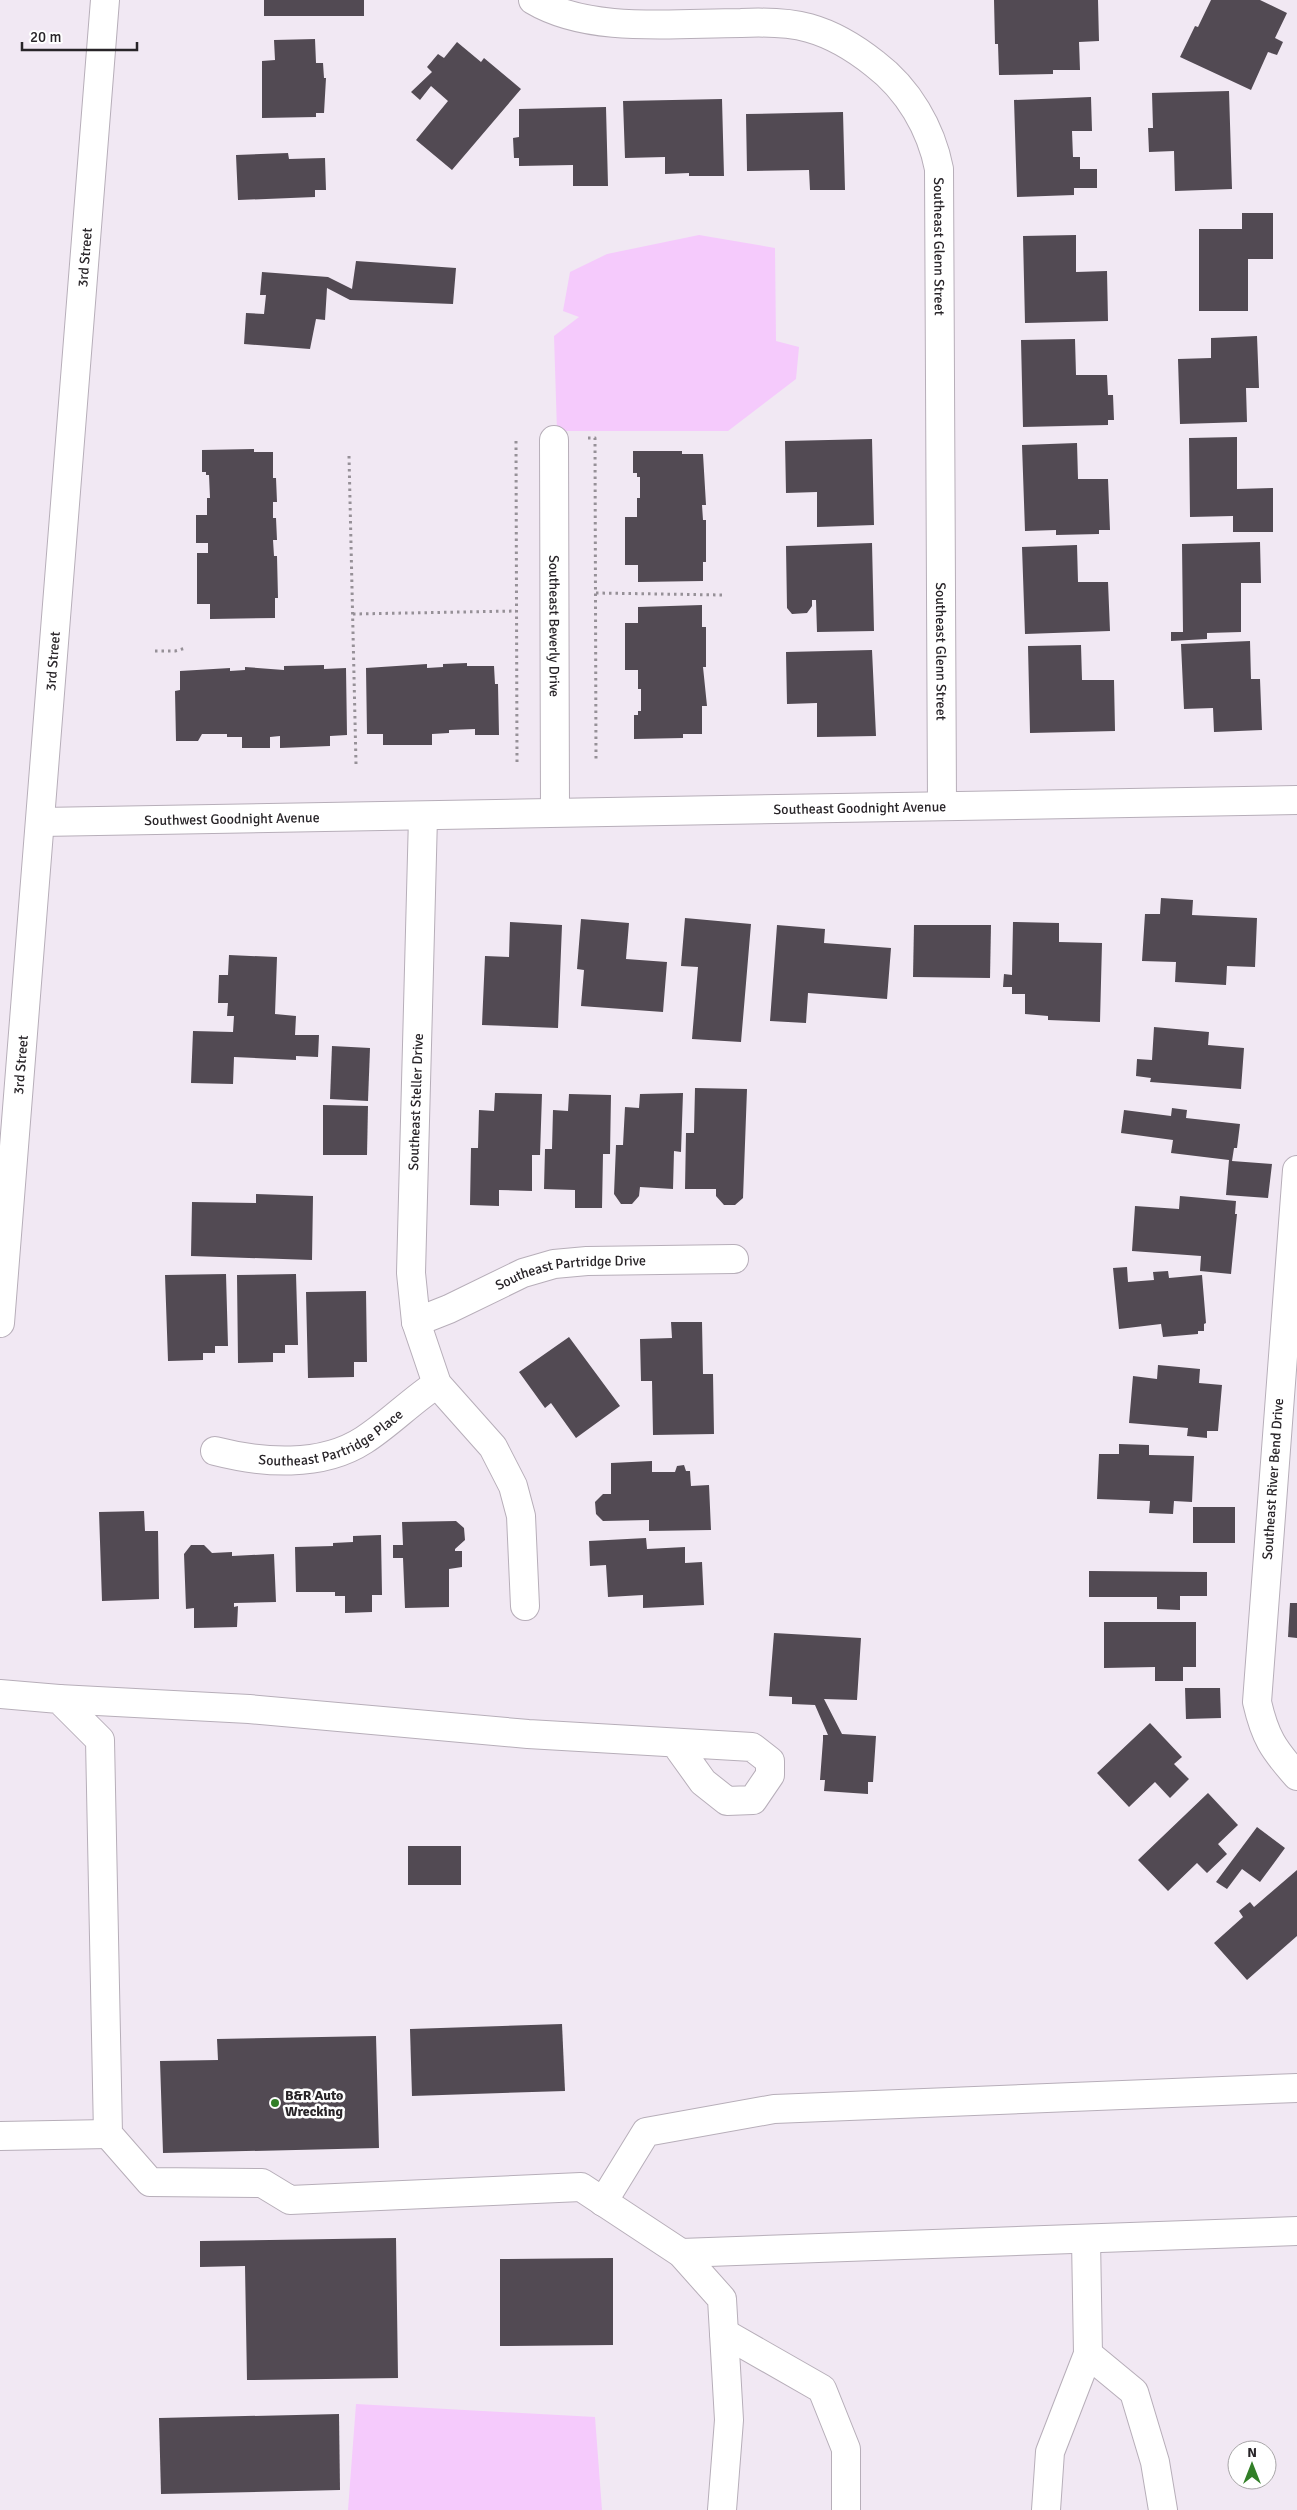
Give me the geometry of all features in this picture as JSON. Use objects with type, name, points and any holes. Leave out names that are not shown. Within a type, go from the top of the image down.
[{"type":"main road","name":"3rd Street","points":[[0,1323],[105,0]]},
{"type":"main road","name":"Southeast Glenn Street","points":[[533,0],[572,17],[604,23],[778,22],[809,28],[853,47],[891,76],[919,114],[937,157],[939,168],[942,805]]},
{"type":"main road","name":"Southeast Beverly Drive","points":[[554,440],[555,812]]},
{"type":"main road","name":"Southeast Goodnight Avenue","points":[[423,817],[555,812],[1297,800]]},
{"type":"main road","name":"Southwest Goodnight Avenue","points":[[41,822],[423,817]]},
{"type":"main road","name":"Southeast Steller Drive","points":[[423,817],[411,1273],[416,1322],[437,1384]]},
{"type":"main road","name":"Southeast River Bend Drive","points":[[1297,1170],[1257,1702],[1263,1727],[1274,1750],[1297,1776]]},
{"type":"main road","name":"Southeast Partridge Drive","points":[[416,1322],[448,1309],[523,1273],[554,1264],[586,1261],[734,1259]]},
{"type":"main road","name":"Southeast Partridge Place","points":[[215,1451],[247,1459],[297,1461],[341,1451],[364,1440],[409,1403],[437,1384]]},
{"type":"main road","points":[[437,1384],[492,1447],[513,1486],[520,1516],[525,1606]]},
{"type":"main road","points":[[0,1694],[249,1709],[528,1734],[675,1743]]},
{"type":"main road","points":[[59,1698],[100,1740],[108,2134],[150,2182],[262,2183],[290,2200],[580,2187],[681,2253],[722,2299],[729,2420],[722,2510]]},
{"type":"main road","points":[[602,2202],[646,2132],[774,2109],[1297,2088]]},
{"type":"main road","points":[[0,2136],[108,2134]]},
{"type":"main road","points":[[681,2253],[1297,2231]]},
{"type":"main road","points":[[1046,2510],[1050,2452],[1088,2354],[1086,2239]]},
{"type":"main road","points":[[724,2333],[822,2389],[846,2450],[846,2510]]},
{"type":"main road","points":[[1088,2354],[1134,2392],[1155,2462],[1163,2510]]},
{"type":"path","points":[[595,438],[596,760]]},
{"type":"path","points":[[516,441],[517,762]]},
{"type":"path","points":[[349,456],[356,764]]},
{"type":"path","points":[[596,593],[723,595]]},
{"type":"path","points":[[353,614],[516,611]]},
{"type":"path","points":[[155,651],[175,651],[186,648]]},
{"type":"shaded area","points":[[699,235],[775,248],[776,341],[799,347],[796,379],[728,431],[557,431],[554,336],[579,317],[563,311],[570,272],[607,254]]},
{"type":"shaded area","points":[[356,2404],[595,2417],[602,2510],[348,2510]]},
{"type":"building","points":[[264,0],[364,0],[364,16],[264,16]]},
{"type":"building","points":[[994,0],[1098,0],[1099,41],[1079,42],[1080,70],[1053,70],[1053,74],[999,75],[998,44],[995,44]]},
{"type":"building","points":[[1211,0],[1260,0],[1287,13],[1275,38],[1283,42],[1277,55],[1268,52],[1251,90],[1180,57],[1195,26],[1198,27]]},
{"type":"building","points":[[315,39],[316,63],[323,63],[324,78],[326,78],[324,113],[316,113],[316,117],[262,118],[262,61],[275,60],[274,40]]},
{"type":"building","points":[[457,42],[481,62],[484,58],[521,89],[452,170],[416,140],[448,101],[431,86],[420,100],[411,92],[432,72],[427,67],[438,54],[444,58]]},
{"type":"building","points":[[1229,91],[1232,189],[1175,191],[1174,151],[1149,152],[1148,128],[1153,128],[1152,93]]},
{"type":"building","points":[[1091,97],[1092,131],[1072,131],[1073,157],[1080,157],[1080,169],[1097,169],[1097,188],[1074,188],[1074,195],[1017,197],[1014,100]]},
{"type":"building","points":[[722,99],[724,176],[689,176],[689,173],[665,174],[665,157],[625,158],[623,101]]},
{"type":"building","points":[[606,107],[608,186],[573,186],[573,165],[519,166],[519,158],[514,158],[513,138],[519,137],[519,109]]},
{"type":"building","points":[[843,112],[845,190],[810,190],[809,170],[747,171],[746,114]]},
{"type":"building","points":[[288,153],[289,159],[325,158],[326,190],[315,190],[315,197],[238,200],[236,155]]},
{"type":"building","points":[[1242,213],[1273,213],[1273,259],[1248,259],[1248,311],[1199,311],[1199,229],[1242,229]]},
{"type":"building","points":[[1076,235],[1076,272],[1107,271],[1108,321],[1025,323],[1023,236]]},
{"type":"building","points":[[356,261],[456,268],[453,304],[350,300],[327,288],[325,320],[316,319],[310,349],[244,344],[246,313],[264,314],[266,295],[260,295],[262,272],[328,277],[352,289]]},
{"type":"building","points":[[1257,336],[1259,388],[1246,388],[1247,422],[1180,424],[1178,359],[1211,358],[1211,338]]},
{"type":"building","points":[[1075,339],[1076,375],[1107,375],[1108,395],[1113,395],[1114,420],[1108,420],[1108,425],[1023,427],[1021,340]]},
{"type":"building","points":[[1237,437],[1237,489],[1273,488],[1273,532],[1233,532],[1233,516],[1190,517],[1189,438]]},
{"type":"building","points":[[872,439],[874,525],[817,527],[817,492],[786,493],[785,441]]},
{"type":"building","points":[[1077,443],[1078,479],[1108,479],[1110,530],[1099,530],[1099,534],[1056,535],[1056,530],[1025,531],[1022,445]]},
{"type":"building","points":[[254,449],[254,452],[273,452],[273,478],[276,478],[277,502],[273,502],[273,518],[276,518],[277,540],[273,540],[274,556],[277,556],[278,598],[275,598],[275,618],[210,619],[210,604],[197,604],[197,553],[208,553],[208,543],[196,543],[196,515],[207,515],[207,498],[210,498],[209,475],[206,475],[206,472],[202,472],[202,450]]},
{"type":"building","points":[[633,451],[682,451],[682,454],[703,454],[706,505],[702,505],[703,520],[706,520],[706,562],[703,562],[703,581],[638,582],[638,565],[625,565],[625,517],[637,517],[637,498],[640,498],[640,477],[637,477],[637,473],[633,473]]},
{"type":"building","points":[[1260,542],[1261,583],[1241,583],[1241,632],[1207,633],[1207,639],[1171,641],[1171,632],[1183,632],[1182,544]]},
{"type":"building","points":[[872,543],[874,631],[817,632],[816,600],[812,600],[812,606],[807,613],[792,614],[787,608],[786,546]]},
{"type":"building","points":[[1077,545],[1078,582],[1108,582],[1110,631],[1025,634],[1022,547]]},
{"type":"building","points":[[702,605],[702,627],[706,627],[706,667],[703,667],[707,706],[702,706],[702,734],[683,734],[683,738],[634,739],[634,715],[638,715],[638,711],[641,711],[641,689],[638,689],[638,670],[625,670],[625,623],[638,623],[638,607]]},
{"type":"building","points":[[1250,641],[1251,679],[1260,679],[1262,730],[1214,732],[1213,708],[1184,709],[1181,644]]},
{"type":"building","points":[[1081,645],[1082,680],[1114,680],[1115,731],[1030,733],[1028,646]]},
{"type":"building","points":[[872,650],[876,736],[817,737],[817,703],[787,704],[786,652]]},
{"type":"building","points":[[467,663],[467,666],[494,666],[495,684],[498,684],[499,735],[475,735],[475,729],[449,730],[449,733],[432,734],[432,745],[383,745],[383,734],[367,734],[366,668],[427,664],[427,668],[443,667],[443,664]]},
{"type":"building","points":[[324,665],[324,669],[346,668],[347,735],[330,736],[330,746],[280,748],[280,736],[270,737],[270,748],[242,748],[242,737],[227,737],[227,734],[202,734],[198,741],[176,741],[175,691],[180,690],[180,671],[230,668],[230,671],[245,670],[245,667],[284,670],[284,666]]},
{"type":"building","points":[[1161,898],[1193,900],[1192,915],[1257,918],[1255,967],[1227,966],[1226,985],[1175,982],[1176,962],[1142,961],[1145,914],[1160,914]]},
{"type":"building","points":[[685,918],[751,924],[741,1042],[692,1039],[698,967],[681,966]]},
{"type":"building","points":[[581,919],[629,923],[626,959],[667,962],[663,1012],[581,1006],[584,970],[577,969]]},
{"type":"building","points":[[510,922],[562,925],[558,1028],[482,1025],[485,956],[509,957]]},
{"type":"building","points":[[1013,922],[1059,923],[1059,942],[1102,943],[1100,1022],[1048,1020],[1048,1016],[1025,1014],[1025,994],[1012,994],[1012,987],[1003,987],[1004,974],[1012,975]]},
{"type":"building","points":[[777,925],[825,929],[824,943],[891,948],[887,999],[808,993],[806,1023],[770,1021]]},
{"type":"building","points":[[914,925],[991,925],[990,978],[913,977]]},
{"type":"building","points":[[229,955],[277,957],[275,1014],[296,1016],[295,1035],[319,1035],[318,1057],[296,1056],[296,1060],[234,1057],[233,1084],[191,1083],[193,1031],[233,1032],[234,1016],[227,1016],[228,1003],[218,1003],[219,975],[228,975]]},
{"type":"building","points":[[1154,1027],[1209,1032],[1208,1045],[1244,1048],[1241,1089],[1150,1082],[1151,1078],[1136,1076],[1137,1059],[1152,1060]]},
{"type":"building","points":[[332,1046],[370,1048],[368,1101],[330,1099]]},
{"type":"building","points":[[695,1088],[747,1089],[743,1198],[735,1205],[724,1205],[716,1196],[716,1189],[685,1189],[686,1133],[694,1133]]},
{"type":"building","points":[[495,1093],[542,1094],[540,1155],[532,1155],[532,1191],[499,1190],[499,1206],[470,1205],[471,1148],[478,1148],[479,1110],[494,1111]]},
{"type":"building","points":[[683,1093],[681,1152],[674,1151],[673,1189],[640,1187],[639,1196],[632,1204],[621,1204],[614,1194],[616,1145],[623,1145],[625,1107],[639,1108],[640,1094]]},
{"type":"building","points":[[569,1094],[611,1095],[610,1154],[603,1154],[602,1208],[575,1208],[575,1190],[544,1189],[545,1149],[552,1149],[553,1110],[568,1111]]},
{"type":"building","points":[[323,1105],[368,1106],[367,1155],[323,1155]]},
{"type":"building","points":[[1172,1108],[1187,1110],[1186,1118],[1240,1124],[1237,1148],[1234,1148],[1232,1161],[1272,1164],[1268,1198],[1226,1195],[1229,1160],[1171,1153],[1173,1140],[1121,1133],[1124,1110],[1171,1116]]},
{"type":"building","points":[[256,1194],[313,1196],[312,1260],[191,1256],[192,1202],[256,1203]]},
{"type":"building","points":[[1180,1196],[1236,1201],[1235,1214],[1237,1214],[1231,1274],[1200,1271],[1201,1256],[1132,1251],[1135,1206],[1179,1209]]},
{"type":"building","points":[[1127,1267],[1128,1282],[1154,1280],[1153,1272],[1168,1271],[1169,1278],[1202,1275],[1206,1323],[1204,1324],[1204,1331],[1198,1331],[1198,1334],[1163,1337],[1161,1324],[1119,1329],[1113,1268]]},
{"type":"building","points":[[226,1274],[228,1346],[215,1346],[215,1353],[203,1353],[203,1360],[168,1361],[165,1275]]},
{"type":"building","points":[[296,1274],[298,1345],[285,1345],[285,1353],[273,1353],[273,1362],[238,1363],[237,1275]]},
{"type":"building","points":[[366,1291],[367,1362],[354,1362],[354,1377],[308,1378],[306,1292]]},
{"type":"building","points":[[671,1322],[702,1322],[703,1374],[713,1374],[714,1434],[653,1435],[652,1381],[641,1381],[640,1339],[672,1338]]},
{"type":"building","points":[[569,1337],[620,1406],[576,1438],[551,1403],[545,1408],[519,1372]]},
{"type":"building","points":[[1158,1365],[1200,1369],[1199,1383],[1222,1385],[1218,1431],[1207,1431],[1207,1438],[1187,1436],[1188,1428],[1129,1423],[1133,1376],[1157,1379]]},
{"type":"building","points":[[1119,1444],[1149,1445],[1149,1455],[1194,1456],[1192,1502],[1174,1501],[1173,1514],[1149,1513],[1150,1501],[1097,1499],[1099,1454],[1119,1454]]},
{"type":"building","points":[[652,1461],[652,1472],[675,1472],[677,1466],[684,1465],[686,1471],[690,1471],[691,1486],[709,1485],[711,1530],[649,1531],[649,1520],[603,1521],[596,1514],[595,1502],[603,1494],[611,1494],[611,1463]]},
{"type":"building","points":[[1193,1507],[1235,1507],[1235,1543],[1193,1543]]},
{"type":"building","points":[[144,1511],[145,1531],[158,1531],[159,1599],[102,1601],[99,1512]]},
{"type":"building","points":[[456,1521],[464,1528],[465,1540],[455,1549],[455,1551],[462,1551],[462,1567],[449,1569],[449,1607],[405,1608],[403,1558],[393,1558],[393,1545],[403,1545],[402,1522]]},
{"type":"building","points":[[381,1535],[382,1595],[372,1595],[372,1612],[345,1613],[345,1596],[335,1596],[335,1592],[296,1592],[295,1547],[333,1546],[333,1543],[353,1542],[353,1536]]},
{"type":"building","points":[[646,1538],[647,1549],[685,1547],[685,1563],[702,1562],[704,1605],[643,1608],[643,1595],[608,1597],[606,1565],[590,1566],[589,1541]]},
{"type":"building","points":[[191,1545],[204,1545],[212,1553],[232,1552],[232,1556],[274,1554],[276,1602],[234,1603],[234,1607],[238,1606],[237,1627],[194,1628],[194,1608],[186,1609],[184,1554]]},
{"type":"building","points":[[1089,1571],[1207,1572],[1207,1596],[1180,1596],[1180,1610],[1157,1609],[1157,1597],[1089,1597]]},
{"type":"building","points":[[1290,1603],[1297,1603],[1297,1638],[1288,1637]]},
{"type":"building","points":[[1104,1622],[1196,1622],[1196,1667],[1183,1667],[1183,1681],[1155,1681],[1155,1667],[1104,1668]]},
{"type":"building","points":[[774,1633],[861,1638],[857,1700],[824,1699],[842,1734],[876,1736],[873,1782],[868,1782],[868,1794],[824,1791],[825,1780],[820,1780],[823,1735],[828,1735],[815,1705],[792,1704],[792,1697],[769,1696]]},
{"type":"building","points":[[1185,1688],[1220,1688],[1221,1718],[1186,1719]]},
{"type":"building","points":[[1150,1723],[1182,1757],[1174,1764],[1189,1779],[1170,1798],[1155,1782],[1129,1807],[1097,1773]]},
{"type":"building","points":[[1208,1793],[1238,1825],[1218,1844],[1227,1854],[1207,1873],[1197,1863],[1168,1891],[1138,1860]]},
{"type":"building","points":[[1257,1827],[1285,1848],[1260,1882],[1242,1869],[1227,1889],[1216,1882]]},
{"type":"building","points":[[408,1846],[461,1846],[461,1885],[408,1885]]},
{"type":"building","points":[[1297,1870],[1297,1936],[1247,1980],[1214,1943],[1243,1917],[1239,1911],[1250,1902],[1254,1907]]},
{"type":"building","points":[[562,2024],[565,2091],[412,2096],[410,2029]]},
{"type":"building","points":[[376,2036],[379,2148],[163,2153],[160,2061],[218,2060],[217,2039]]},
{"type":"building","points":[[396,2238],[398,2378],[247,2380],[245,2266],[200,2267],[200,2241]]},
{"type":"building","points":[[613,2258],[613,2345],[500,2346],[500,2259]]},
{"type":"building","points":[[339,2414],[340,2490],[161,2494],[159,2418]]},
{"type":"place","name":"B&R Auto Wrecking","points":[[275,2103]]}]
